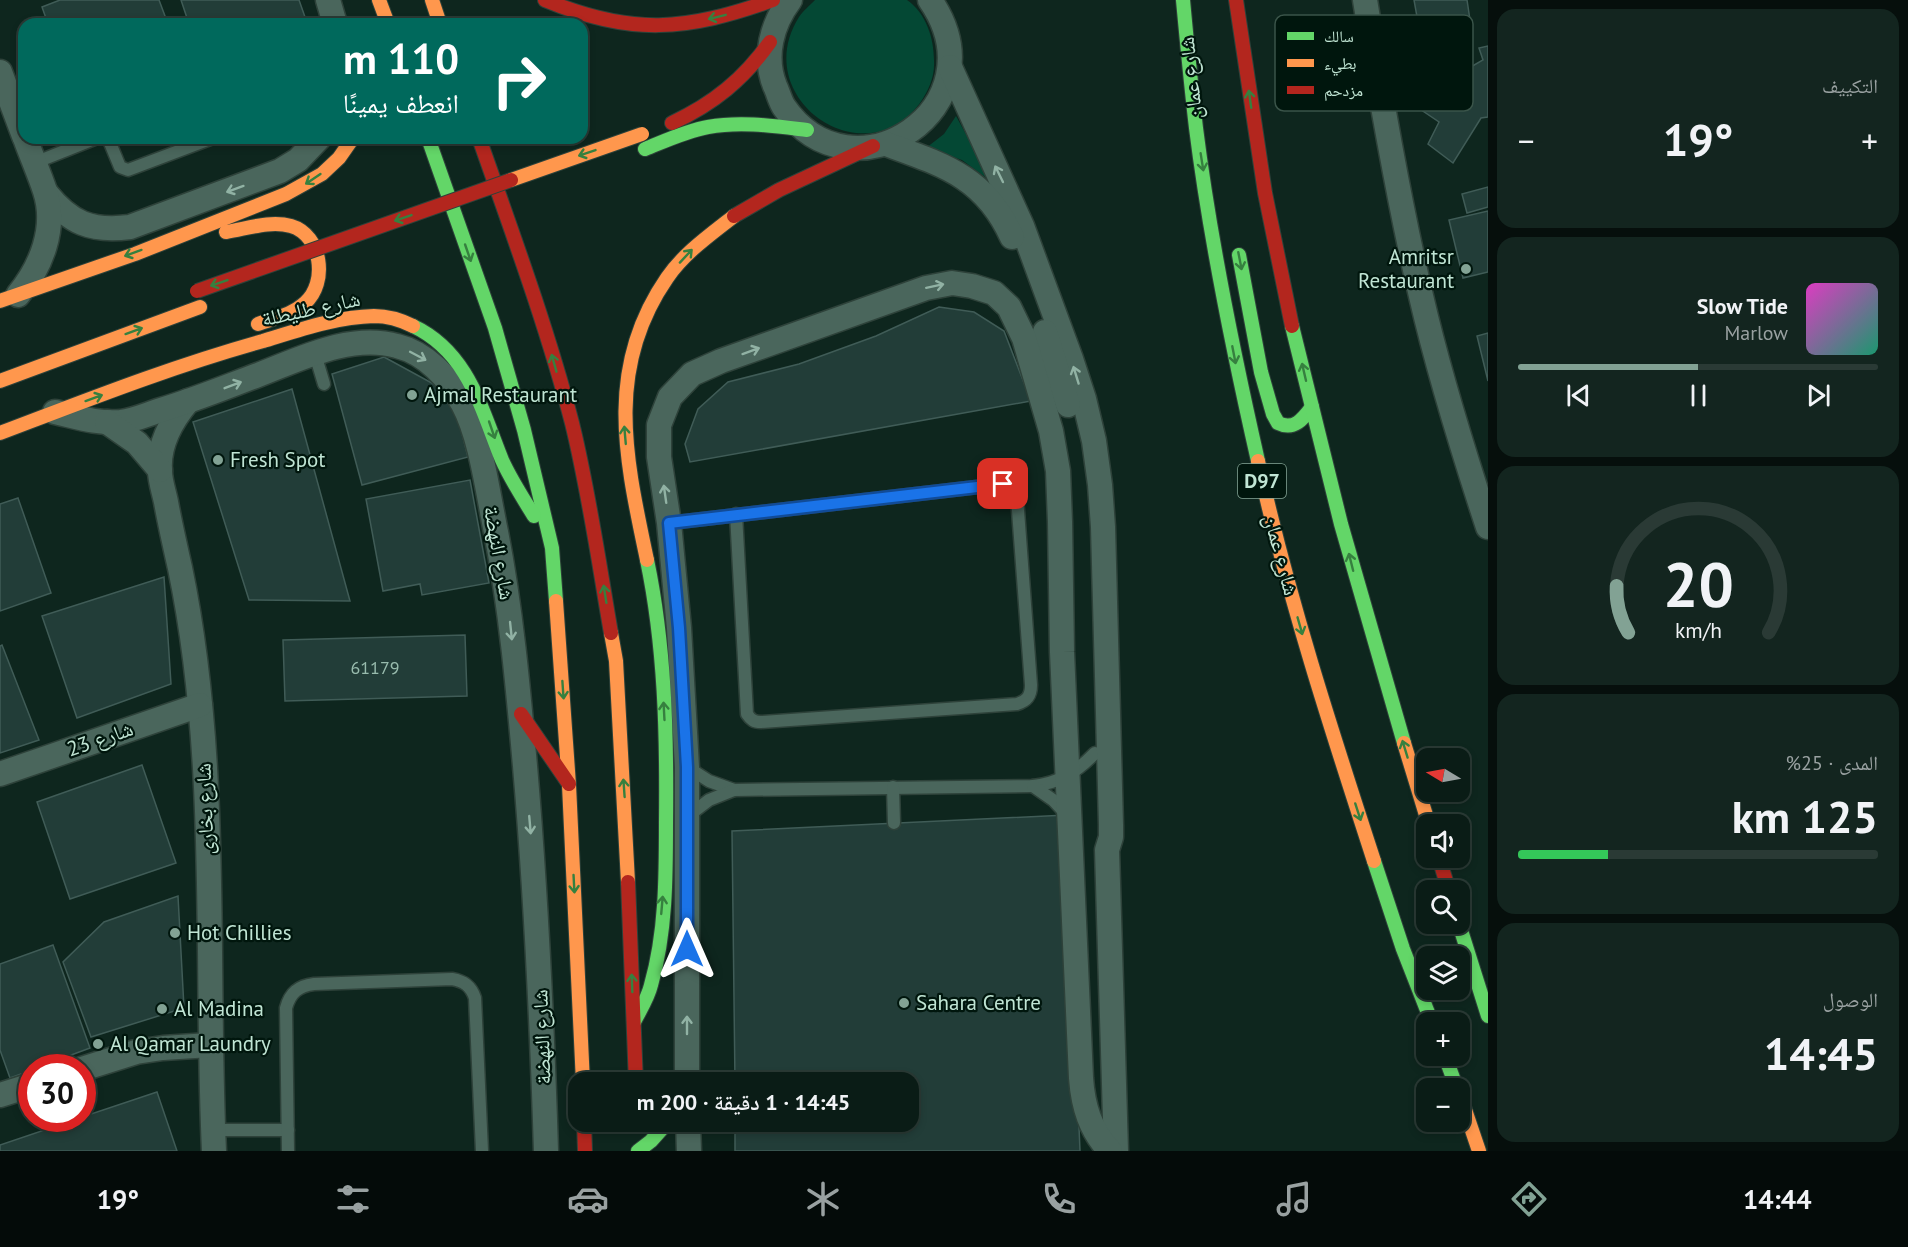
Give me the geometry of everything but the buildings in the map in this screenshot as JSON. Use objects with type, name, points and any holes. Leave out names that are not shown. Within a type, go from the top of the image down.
[{"type":"main road","points":[[374,0],[375,18]]},
{"type":"main road","points":[[379,0],[386,18]]},
{"type":"main road","points":[[432,0],[438,18]]},
{"type":"main road","points":[[545,0],[572,13],[596,20],[641,27],[660,27],[693,23],[773,0]]},
{"type":"main road","name":"شارع عمان","points":[[1183,0],[1196,128],[1234,356],[1269,511],[1325,711],[1403,948],[1428,1012]]},
{"type":"main road","points":[[1236,0],[1255,137],[1270,220],[1312,407],[1356,581],[1426,814]]},
{"type":"main road","points":[[191,293],[696,113],[732,88],[757,62],[770,42]]},
{"type":"main road","points":[[639,151],[687,133],[727,125],[755,124],[807,130]]},
{"type":"main road","points":[[1196,128],[1215,149]]},
{"type":"main road","points":[[9,298],[189,233],[310,182],[329,168],[350,144]]},
{"type":"main road","name":"شارع النهضة","points":[[430,144],[495,328],[524,430],[552,548],[569,785],[582,1072]]},
{"type":"main road","points":[[482,144],[538,309],[572,423],[596,537],[615,661],[624,800],[636,1072]]},
{"type":"main road","points":[[634,1022],[651,985],[659,942],[666,848],[667,768],[664,708],[652,588],[627,458],[624,423],[626,380],[633,346],[638,330],[663,283],[684,258],[721,223],[760,199],[796,181],[880,145]]},
{"type":"main road","points":[[489,204],[512,196]]},
{"type":"main road","points":[[445,220],[467,212]]},
{"type":"main road","points":[[189,233],[214,234],[273,225],[291,226],[301,231],[312,243],[318,257],[319,273],[316,287],[307,300],[292,310],[241,332],[224,344],[215,354]]},
{"type":"main road","points":[[1236,240],[1273,417],[1278,422],[1292,426],[1304,419],[1312,407]]},
{"type":"main road","points":[[300,271],[334,259]]},
{"type":"main road","points":[[0,381],[206,305]]},
{"type":"main road","name":"شارع طليطلة","points":[[0,433],[215,354],[349,319],[378,316],[407,322],[430,336],[452,354],[470,378],[483,404],[503,462],[552,548]]},
{"type":"main road","points":[[521,714],[569,785]]},
{"type":"main road","points":[[1470,924],[1476,930]]},
{"type":"main road","points":[[1462,934],[1488,1016]]},
{"type":"main road","points":[[1470,1124],[1479,1151]]},
{"type":"main road","points":[[584,1132],[585,1151]]},
{"type":"main road","points":[[637,1132],[638,1151]]},
{"type":"main road","points":[[638,1151],[659,1132]]},
{"type":"street","points":[[328,0],[333,18]]},
{"type":"street","points":[[790,0],[779,14],[770,42],[771,75],[784,106],[807,130],[822,139],[856,148],[880,145],[910,133],[930,115],[944,92],[950,67],[949,40],[941,15],[930,0]]},
{"type":"street","points":[[1365,0],[1368,15]]},
{"type":"street","points":[[950,67],[1010,197],[1040,271],[1084,399],[1094,441],[1100,485],[1103,539],[1111,825],[1107,850],[1116,1151]]},
{"type":"street","points":[[0,72],[18,121]]},
{"type":"street","points":[[1384,111],[1396,183],[1421,297],[1450,406],[1488,527]]},
{"type":"street","points":[[27,144],[46,192],[58,208],[73,219],[91,227],[110,230],[130,227],[280,171],[298,160],[313,144]]},
{"type":"street","points":[[880,145],[947,167],[969,180],[987,196],[1001,214],[1012,236],[1049,343],[1075,428],[1082,471],[1087,515],[1098,823],[1102,841],[1107,850]]},
{"type":"street","points":[[9,298],[36,270],[44,248],[48,224],[46,192]]},
{"type":"street","points":[[687,1072],[687,767],[679,628],[669,523],[659,456],[659,426],[670,396],[692,374],[721,361],[926,288],[952,283],[972,285],[994,293],[1009,307],[1024,338],[1049,421],[1058,471],[1066,777],[1083,1100],[1100,1140],[1110,1151]]},
{"type":"street","name":"شارع النهضة","points":[[55,412],[108,422],[133,420],[315,354],[342,346],[366,343],[397,346],[425,358],[447,380],[464,406],[478,448],[506,583],[521,714],[533,854],[540,965],[546,1151]]},
{"type":"street","name":"شارع بخارى","points":[[188,401],[170,425],[165,439],[160,470],[183,587],[200,705],[207,814],[213,1141]]},
{"type":"street","name":"شارع بخارى","points":[[108,422],[137,442],[160,470]]},
{"type":"street","name":"شارع 23","points":[[0,774],[200,705]]},
{"type":"street","points":[[96,1065],[136,1052],[210,1045]]},
{"type":"street","points":[[0,1095],[18,1089]]},
{"type":"street","points":[[688,1132],[688,1151]]},
{"type":"lane","points":[[34,163],[82,144]]},
{"type":"lane","points":[[110,144],[120,167],[128,170],[197,144]]},
{"type":"lane","points":[[315,354],[324,384]]},
{"type":"lane","points":[[669,523],[736,514],[1003,484],[1013,486],[1017,496],[1031,685],[1028,698],[1023,702],[1005,705],[761,722],[750,719],[747,714],[736,514]]},
{"type":"lane","points":[[688,816],[709,800],[734,790],[1033,786],[1066,777],[1078,770],[1095,753]]},
{"type":"lane","points":[[687,767],[709,781],[734,790]]},
{"type":"lane","points":[[1033,786],[1053,800],[1069,817]]},
{"type":"lane","points":[[893,787],[894,823]]},
{"type":"lane","points":[[288,1151],[286,1008],[292,993],[298,988],[314,984],[452,979],[472,988],[474,998],[482,1151]]},
{"type":"lane","points":[[213,1141],[288,1130]]},
{"type":"green space","points":[[815,0],[907,0],[914,5],[924,19],[934,52],[934,72],[929,88],[920,103],[897,124],[870,133],[844,131],[819,119],[800,100],[789,75],[787,47],[799,17]]},
{"type":"green space","points":[[956,116],[992,182],[962,160],[926,148],[944,134]]},
{"type":"traffic: fast","points":[[1183,0],[1196,128],[1208,212],[1231,337],[1258,461]]},
{"type":"traffic: fast","points":[[645,149],[676,136],[720,125],[758,125],[807,130]]},
{"type":"traffic: fast","points":[[430,144],[495,328],[524,430],[552,548],[556,601]]},
{"type":"traffic: fast","points":[[1239,255],[1261,372],[1273,414],[1278,423],[1289,426],[1302,419],[1312,407]]},
{"type":"traffic: fast","points":[[413,326],[432,337],[460,366],[479,402],[502,460],[534,516]]},
{"type":"traffic: fast","points":[[1292,326],[1341,524],[1404,743]]},
{"type":"traffic: fast","points":[[634,1022],[648,995],[656,965],[665,884],[664,691],[658,625],[647,560]]},
{"type":"traffic: fast","points":[[1374,861],[1403,949],[1428,1012]]},
{"type":"traffic: fast","points":[[1462,934],[1488,1016]]},
{"type":"traffic: fast","points":[[1449,1066],[1453,1078]]},
{"type":"traffic: fast","points":[[638,1151],[659,1132]]},
{"type":"traffic: slow","points":[[379,0],[386,18]]},
{"type":"traffic: slow","points":[[432,0],[438,18]]},
{"type":"traffic: slow","points":[[511,180],[642,134]]},
{"type":"traffic: slow","points":[[0,301],[135,254],[286,194],[322,174],[339,158],[349,144]]},
{"type":"traffic: slow","points":[[647,560],[627,451],[625,416],[627,381],[634,346],[647,312],[667,278],[681,260],[734,216]]},
{"type":"traffic: slow","points":[[226,232],[266,224],[283,224],[301,231],[310,239],[315,249],[319,272],[312,294],[305,303],[294,310],[258,324]]},
{"type":"traffic: slow","points":[[0,381],[200,307]]},
{"type":"traffic: slow","points":[[0,433],[163,372],[318,325],[374,316],[394,319],[413,326]]},
{"type":"traffic: slow","points":[[1258,461],[1297,613],[1374,861]]},
{"type":"traffic: slow","points":[[556,601],[569,785],[582,1072]]},
{"type":"traffic: slow","points":[[611,633],[616,661],[628,882]]},
{"type":"traffic: slow","points":[[1404,743],[1426,814]]},
{"type":"traffic: slow","points":[[1470,1124],[1479,1151]]},
{"type":"traffic: jam","points":[[545,0],[605,20],[659,25],[713,18],[773,0]]},
{"type":"traffic: jam","points":[[1236,0],[1265,193],[1292,326]]},
{"type":"traffic: jam","points":[[672,123],[701,108],[727,89],[749,68],[770,42]]},
{"type":"traffic: jam","points":[[481,144],[540,315],[572,423],[589,502],[611,633]]},
{"type":"traffic: jam","points":[[734,216],[779,190],[873,146]]},
{"type":"traffic: jam","points":[[197,291],[511,180]]},
{"type":"traffic: jam","points":[[521,714],[569,784]]},
{"type":"traffic: jam","points":[[1442,868],[1446,880]]},
{"type":"traffic: jam","points":[[628,882],[636,1072]]},
{"type":"traffic: jam","points":[[584,1132],[585,1151]]},
{"type":"place","name":"Amritsr Restaurant","points":[[1466,269]]},
{"type":"place","name":"Ajmal Restaurant","points":[[412,395]]},
{"type":"place","name":"Fresh Spot","points":[[218,460]]},
{"type":"place","name":"Hot Chillies","points":[[175,933]]},
{"type":"place","name":"Sahara Centre","points":[[904,1003]]},
{"type":"place","name":"Al Madina","points":[[162,1009]]},
{"type":"place","name":"Al Qamar Laundry","points":[[98,1044]]},
{"type":"route","points":[[687,949],[687,767],[679,628],[669,523],[1003,484]]}]
